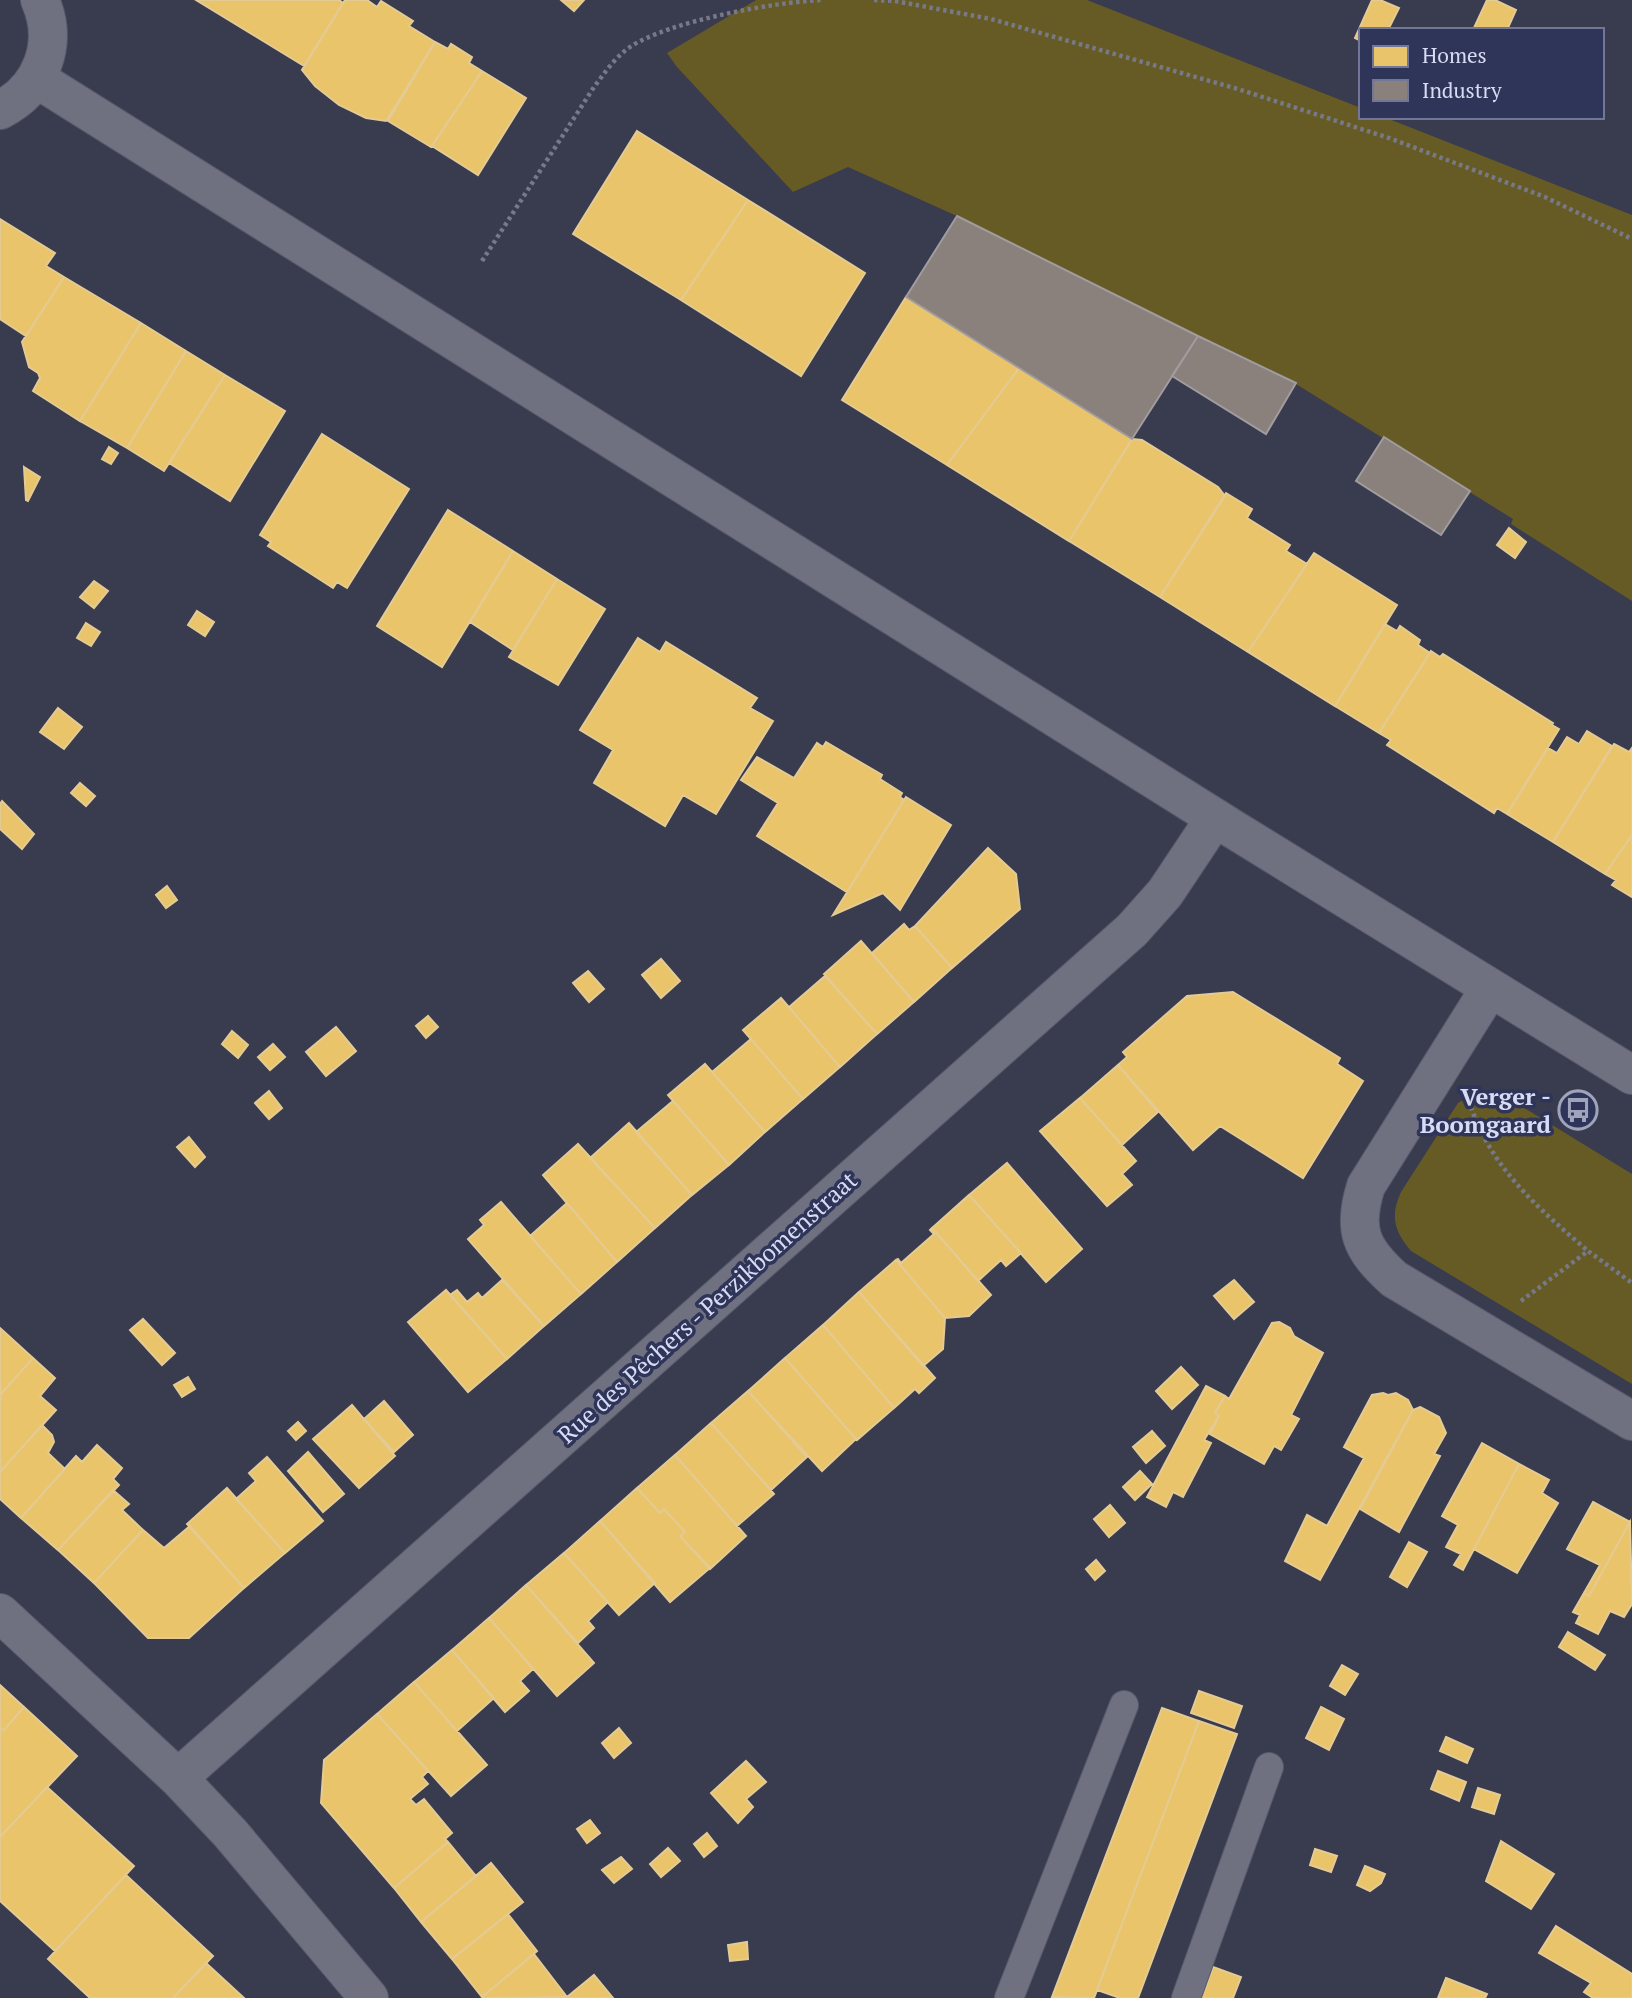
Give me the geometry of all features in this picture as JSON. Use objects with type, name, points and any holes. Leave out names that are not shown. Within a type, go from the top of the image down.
[{"type":"street","points":[[0,110],[16,101],[37,79],[46,61],[46,13],[40,0]]},
{"type":"street","points":[[37,79],[1215,818],[1632,1075]]},
{"type":"street","name":"Rue des Pêchers - Perzikbomenstraat","points":[[178,1778],[1132,930],[1165,893],[1215,818]]},
{"type":"street","points":[[1490,988],[1366,1186],[1358,1214],[1361,1233],[1367,1251],[1394,1279],[1632,1421]]},
{"type":"street","points":[[0,1613],[178,1778],[230,1833],[369,1998]]},
{"type":"lane","points":[[1009,1998],[1124,1705]]},
{"type":"lane","points":[[1186,1998],[1269,1767]]},
{"type":"path","points":[[482,261],[594,87],[629,47],[692,23],[756,8],[822,0]]},
{"type":"path","points":[[874,0],[895,1],[991,19],[1238,89],[1389,138],[1545,197],[1632,239]]},
{"type":"path","points":[[1468,1097],[1484,1138],[1508,1177],[1558,1226],[1632,1283]]},
{"type":"path","points":[[1519,1302],[1588,1251]]},
{"type":"shaded area","points":[[756,0],[1087,0],[1359,107],[1359,119],[1389,119],[1632,215],[1632,601],[1511,524],[1513,519],[1296,384],[957,216],[848,167],[793,192],[667,53]]},
{"type":"shaded area","points":[[1485,1094],[1508,1098],[1632,1174],[1632,1384],[1411,1251],[1397,1230],[1395,1216],[1401,1192],[1458,1103],[1468,1097]]},
{"type":"building: Homes","points":[[196,0],[339,0],[343,3],[304,66]]},
{"type":"building: Homes","points":[[345,0],[367,0],[377,7],[381,1],[413,21],[409,26],[435,42],[386,121],[366,118],[339,105],[315,86],[302,70]]},
{"type":"building: Homes","points":[[561,0],[584,0],[574,11]]},
{"type":"building: Homes","points":[[1372,0],[1380,0],[1399,8],[1389,28],[1359,28]]},
{"type":"building: Homes","points":[[1487,0],[1495,0],[1516,10],[1508,28],[1474,28]]},
{"type":"building: Homes","points":[[435,42],[448,49],[451,44],[472,57],[469,63],[482,71],[431,147],[388,121]]},
{"type":"building: Homes","points":[[482,71],[526,98],[478,175],[432,146]]},
{"type":"building: Homes","points":[[637,131],[748,200],[681,300],[573,234]]},
{"type":"building: Homes","points":[[748,200],[865,273],[801,376],[681,300]]},
{"type":"building: Homes","points":[[0,219],[55,253],[46,266],[64,277],[26,336],[0,319]]},
{"type":"building: Homes","points":[[64,277],[141,323],[80,421],[33,391],[40,378],[38,373],[29,367],[22,342]]},
{"type":"building: Homes","points":[[906,297],[1019,368],[947,465],[842,400]]},
{"type":"building: Homes","points":[[141,323],[186,351],[127,448],[80,421]]},
{"type":"building: Homes","points":[[186,351],[225,375],[164,471],[127,448]]},
{"type":"building: Homes","points":[[1019,368],[1132,439],[1069,541],[947,465]]},
{"type":"building: Homes","points":[[225,375],[285,411],[230,501],[169,463]]},
{"type":"building: Homes","points":[[322,434],[409,489],[347,588],[337,582],[333,588],[268,546],[271,542],[260,535]]},
{"type":"building: Homes","points":[[1132,439],[1142,440],[1218,487],[1225,496],[1160,597],[1069,541]]},
{"type":"building: Homes","points":[[109,447],[118,453],[111,464],[102,459]]},
{"type":"building: Homes","points":[[24,467],[40,477],[28,501],[26,500]]},
{"type":"building: Homes","points":[[1226,493],[1252,509],[1247,518],[1290,545],[1286,551],[1307,564],[1248,652],[1160,597]]},
{"type":"building: Homes","points":[[448,510],[513,551],[442,667],[377,626]]},
{"type":"building: Homes","points":[[1509,528],[1526,542],[1515,558],[1497,545]]},
{"type":"building: Homes","points":[[513,551],[557,579],[513,650],[470,622]]},
{"type":"building: Homes","points":[[1314,553],[1397,605],[1335,706],[1248,652]]},
{"type":"building: Homes","points":[[557,579],[605,609],[558,685],[509,657]]},
{"type":"building: Homes","points":[[94,581],[108,591],[94,608],[80,597]]},
{"type":"building: Homes","points":[[197,611],[214,622],[205,636],[188,625]]},
{"type":"building: Homes","points":[[86,623],[100,632],[91,646],[77,638]]},
{"type":"building: Homes","points":[[1385,624],[1397,631],[1400,626],[1420,640],[1418,645],[1430,653],[1379,733],[1335,706]]},
{"type":"building: Homes","points":[[638,638],[660,652],[666,642],[757,698],[750,708],[773,721],[716,814],[683,795],[665,826],[594,783],[613,750],[580,730]]},
{"type":"building: Homes","points":[[1431,651],[1440,657],[1443,654],[1559,729],[1507,814],[1497,808],[1494,813],[1387,745],[1391,740],[1379,733]]},
{"type":"building: Homes","points":[[58,708],[82,727],[64,749],[40,732]]},
{"type":"building: Homes","points":[[1587,731],[1612,746],[1553,842],[1507,814],[1548,748],[1557,753],[1567,737],[1579,744]]},
{"type":"building: Homes","points":[[826,742],[882,775],[880,779],[902,793],[900,797],[904,800],[847,892],[757,836],[778,803],[741,780],[757,757],[794,778],[817,743],[823,747]]},
{"type":"building: Homes","points":[[1614,744],[1629,752],[1632,748],[1632,835],[1605,874],[1553,842]]},
{"type":"building: Homes","points":[[80,783],[95,796],[86,806],[71,793]]},
{"type":"building: Homes","points":[[906,797],[951,825],[900,910],[883,893],[833,915]]},
{"type":"building: Homes","points":[[2,801],[34,834],[22,849],[0,829]]},
{"type":"building: Homes","points":[[1632,835],[1632,897],[1612,885],[1616,880],[1605,874]]},
{"type":"building: Homes","points":[[988,848],[1016,874],[1020,909],[952,968],[915,926]]},
{"type":"building: Homes","points":[[167,886],[177,900],[166,908],[156,895]]},
{"type":"building: Homes","points":[[904,924],[909,930],[915,926],[952,968],[914,1002],[872,953]]},
{"type":"building: Homes","points":[[861,941],[914,1002],[877,1034],[824,974]]},
{"type":"building: Homes","points":[[661,959],[680,981],[661,998],[642,975]]},
{"type":"building: Homes","points":[[588,971],[604,989],[589,1002],[573,983]]},
{"type":"building: Homes","points":[[825,976],[877,1034],[840,1067],[789,1007]]},
{"type":"building: Homes","points":[[1233,992],[1340,1058],[1337,1064],[1363,1081],[1303,1178],[1220,1126],[1193,1150],[1118,1065],[1127,1057],[1123,1052],[1187,996]]},
{"type":"building: Homes","points":[[781,998],[840,1067],[803,1099],[743,1030]]},
{"type":"building: Homes","points":[[428,1016],[438,1027],[426,1038],[416,1026]]},
{"type":"building: Homes","points":[[336,1027],[356,1051],[326,1076],[306,1052]]},
{"type":"building: Homes","points":[[232,1031],[248,1045],[238,1058],[222,1044]]},
{"type":"building: Homes","points":[[751,1039],[803,1099],[765,1132],[712,1072]]},
{"type":"building: Homes","points":[[273,1044],[285,1057],[270,1070],[258,1057]]},
{"type":"building: Homes","points":[[705,1064],[765,1132],[729,1165],[668,1095]]},
{"type":"building: Homes","points":[[1118,1065],[1158,1112],[1122,1145],[1080,1098]]},
{"type":"building: Homes","points":[[269,1091],[282,1108],[269,1119],[255,1103]]},
{"type":"building: Homes","points":[[1080,1098],[1136,1161],[1122,1174],[1132,1185],[1107,1206],[1040,1131]]},
{"type":"building: Homes","points":[[673,1101],[729,1165],[692,1195],[636,1132]]},
{"type":"building: Homes","points":[[629,1123],[692,1195],[655,1228],[590,1158]]},
{"type":"building: Homes","points":[[189,1137],[205,1157],[195,1167],[177,1147]]},
{"type":"building: Homes","points":[[578,1144],[655,1228],[617,1262],[543,1175]]},
{"type":"building: Homes","points":[[1007,1163],[1082,1249],[1046,1282],[969,1195]]},
{"type":"building: Homes","points":[[969,1195],[1021,1253],[1006,1266],[1001,1260],[978,1281],[932,1228]]},
{"type":"building: Homes","points":[[501,1202],[581,1294],[544,1326],[468,1239],[484,1225],[480,1220]]},
{"type":"building: Homes","points":[[567,1203],[617,1262],[581,1294],[530,1236]]},
{"type":"building: Homes","points":[[932,1228],[991,1295],[969,1316],[945,1318],[896,1260],[901,1263],[934,1234],[930,1230]]},
{"type":"building: Homes","points":[[896,1260],[945,1318],[943,1349],[923,1366],[859,1292]]},
{"type":"building: Homes","points":[[502,1280],[544,1326],[507,1359],[450,1295],[457,1290],[467,1302],[478,1293],[482,1298]]},
{"type":"building: Homes","points":[[1234,1280],[1254,1302],[1234,1319],[1214,1296]]},
{"type":"building: Homes","points":[[446,1290],[507,1359],[468,1392],[408,1322]]},
{"type":"building: Homes","points":[[859,1292],[935,1378],[919,1393],[915,1389],[894,1408],[823,1325]]},
{"type":"building: Homes","points":[[143,1319],[175,1353],[162,1365],[130,1330]]},
{"type":"building: Homes","points":[[1279,1322],[1290,1328],[1294,1336],[1323,1353],[1291,1415],[1299,1419],[1281,1450],[1274,1446],[1264,1464],[1210,1434],[1219,1416],[1215,1413],[1225,1396],[1229,1399],[1272,1323]]},
{"type":"building: Homes","points":[[823,1325],[894,1408],[857,1440],[785,1358]]},
{"type":"building: Homes","points":[[0,1328],[33,1358],[0,1395]]},
{"type":"building: Homes","points":[[33,1358],[55,1378],[40,1396],[56,1410],[0,1472],[0,1395]]},
{"type":"building: Homes","points":[[785,1358],[856,1439],[822,1471],[748,1391]]},
{"type":"building: Homes","points":[[1181,1367],[1198,1385],[1172,1409],[1156,1391]]},
{"type":"building: Homes","points":[[188,1377],[195,1389],[182,1397],[174,1385]]},
{"type":"building: Homes","points":[[1206,1386],[1225,1396],[1215,1413],[1219,1416],[1204,1440],[1211,1443],[1183,1497],[1173,1492],[1166,1507],[1147,1497]]},
{"type":"building: Homes","points":[[748,1391],[807,1457],[771,1490],[711,1423]]},
{"type":"building: Homes","points":[[1396,1393],[1408,1400],[1413,1410],[1320,1580],[1285,1561],[1307,1515],[1327,1526],[1364,1458],[1344,1447],[1372,1395]]},
{"type":"building: Homes","points":[[384,1401],[413,1435],[394,1452],[364,1419]]},
{"type":"building: Homes","points":[[352,1405],[395,1456],[359,1488],[313,1439]]},
{"type":"building: Homes","points":[[1420,1407],[1439,1417],[1446,1433],[1434,1454],[1440,1456],[1399,1532],[1360,1509],[1413,1410]]},
{"type":"building: Homes","points":[[298,1422],[306,1431],[296,1440],[288,1431]]},
{"type":"building: Homes","points":[[711,1423],[774,1494],[737,1526],[675,1455]]},
{"type":"building: Homes","points":[[42,1425],[52,1435],[54,1442],[48,1453],[65,1469],[21,1518],[0,1499],[0,1472]]},
{"type":"building: Homes","points":[[1152,1431],[1165,1446],[1146,1463],[1133,1447]]},
{"type":"building: Homes","points":[[1482,1443],[1519,1464],[1463,1570],[1454,1565],[1461,1554],[1446,1547],[1458,1525],[1442,1516]]},
{"type":"building: Homes","points":[[97,1445],[122,1468],[113,1479],[119,1485],[58,1550],[21,1518],[76,1456],[82,1462]]},
{"type":"building: Homes","points":[[308,1452],[344,1494],[323,1512],[288,1471]]},
{"type":"building: Homes","points":[[675,1455],[746,1536],[710,1569],[680,1536],[685,1532],[664,1509],[660,1513],[637,1488]]},
{"type":"building: Homes","points":[[267,1457],[323,1521],[285,1553],[236,1499],[256,1481],[249,1473]]},
{"type":"building: Homes","points":[[1519,1464],[1549,1480],[1542,1493],[1558,1503],[1517,1573],[1474,1549]]},
{"type":"building: Homes","points":[[1140,1471],[1152,1484],[1135,1500],[1123,1487]]},
{"type":"building: Homes","points":[[227,1488],[285,1553],[244,1588],[187,1524]]},
{"type":"building: Homes","points":[[637,1488],[660,1513],[664,1509],[685,1532],[680,1536],[710,1568],[670,1602],[600,1521]]},
{"type":"building: Homes","points":[[113,1490],[129,1504],[122,1510],[143,1530],[94,1583],[58,1550]]},
{"type":"building: Homes","points":[[1593,1502],[1630,1522],[1589,1596],[1584,1593],[1600,1565],[1567,1549]]},
{"type":"building: Homes","points":[[1110,1505],[1125,1523],[1109,1537],[1094,1519]]},
{"type":"building: Homes","points":[[600,1521],[655,1583],[619,1615],[564,1553]]},
{"type":"building: Homes","points":[[1630,1522],[1632,1604],[1624,1617],[1610,1611],[1598,1634],[1576,1623],[1580,1615],[1573,1612],[1584,1593],[1589,1596]]},
{"type":"building: Homes","points":[[190,1526],[244,1588],[189,1638],[148,1638],[94,1583],[143,1530],[164,1548]]},
{"type":"building: Homes","points":[[1409,1542],[1427,1552],[1407,1587],[1390,1577]]},
{"type":"building: Homes","points":[[564,1553],[608,1602],[588,1621],[594,1628],[578,1643],[526,1585]]},
{"type":"building: Homes","points":[[1096,1560],[1105,1571],[1095,1580],[1086,1569]]},
{"type":"building: Homes","points":[[526,1585],[594,1663],[557,1696],[489,1618]]},
{"type":"building: Homes","points":[[489,1618],[533,1669],[520,1681],[529,1691],[505,1712],[452,1650]]},
{"type":"building: Homes","points":[[1568,1632],[1605,1655],[1595,1670],[1559,1647]]},
{"type":"building: Homes","points":[[452,1650],[494,1698],[457,1731],[414,1682]]},
{"type":"building: Homes","points":[[1342,1665],[1358,1674],[1345,1695],[1330,1686]]},
{"type":"building: Homes","points":[[414,1682],[487,1765],[451,1796],[377,1714]]},
{"type":"building: Homes","points":[[0,1685],[24,1707],[4,1730],[0,1729]]},
{"type":"building: Homes","points":[[1199,1691],[1242,1706],[1234,1728],[1191,1713]]},
{"type":"building: Homes","points":[[24,1707],[77,1756],[0,1837],[0,1729],[4,1730]]},
{"type":"building: Homes","points":[[1321,1707],[1344,1719],[1329,1750],[1306,1738]]},
{"type":"building: Homes","points":[[1162,1708],[1199,1721],[1094,1998],[1052,1997]]},
{"type":"building: Homes","points":[[377,1714],[428,1771],[422,1777],[428,1784],[410,1799],[416,1805],[424,1799],[452,1833],[445,1839],[448,1842],[394,1888],[321,1803],[324,1760]]},
{"type":"building: Homes","points":[[1199,1721],[1237,1734],[1138,1998],[1120,1998],[1097,1990]]},
{"type":"building: Homes","points":[[619,1728],[631,1743],[614,1758],[602,1743]]},
{"type":"building: Homes","points":[[1446,1737],[1473,1749],[1467,1763],[1440,1751]]},
{"type":"building: Homes","points":[[746,1761],[766,1782],[746,1799],[753,1807],[738,1823],[711,1793]]},
{"type":"building: Homes","points":[[1438,1771],[1466,1782],[1459,1801],[1431,1789]]},
{"type":"building: Homes","points":[[47,1787],[134,1866],[55,1951],[0,1901],[0,1837]]},
{"type":"building: Homes","points":[[1478,1788],[1500,1795],[1494,1814],[1472,1807]]},
{"type":"building: Homes","points":[[590,1820],[600,1833],[587,1843],[577,1829]]},
{"type":"building: Homes","points":[[707,1833],[717,1846],[704,1857],[694,1844]]},
{"type":"building: Homes","points":[[1501,1841],[1554,1874],[1531,1909],[1486,1881]]},
{"type":"building: Homes","points":[[448,1842],[476,1876],[421,1922],[394,1888]]},
{"type":"building: Homes","points":[[668,1848],[680,1861],[661,1877],[650,1864]]},
{"type":"building: Homes","points":[[1315,1849],[1337,1856],[1331,1872],[1310,1865]]},
{"type":"building: Homes","points":[[621,1857],[632,1869],[614,1883],[602,1870]]},
{"type":"building: Homes","points":[[491,1863],[523,1902],[452,1959],[421,1922]]},
{"type":"building: Homes","points":[[1365,1866],[1385,1874],[1381,1883],[1370,1891],[1357,1885]]},
{"type":"building: Homes","points":[[126,1875],[213,1956],[173,1998],[90,1998],[48,1959]]},
{"type":"building: Homes","points":[[508,1914],[537,1951],[482,1997],[452,1959]]},
{"type":"building: Homes","points":[[1556,1926],[1632,1974],[1632,1998],[1593,1998],[1584,1992],[1591,1983],[1539,1953]]},
{"type":"building: Homes","points":[[747,1942],[748,1959],[730,1961],[728,1945]]},
{"type":"building: Homes","points":[[534,1954],[567,1997],[482,1997]]},
{"type":"building: Homes","points":[[206,1963],[244,1998],[173,1998]]},
{"type":"building: Homes","points":[[1213,1967],[1241,1977],[1233,1998],[1202,1998]]},
{"type":"building: Homes","points":[[594,1975],[613,1998],[565,1998],[567,1997]]},
{"type":"building: Homes","points":[[1446,1978],[1487,1994],[1485,1998],[1438,1998]]},
{"type":"building: Industry","points":[[957,216],[1198,336],[1132,439],[906,297]]},
{"type":"building: Industry","points":[[1198,336],[1296,383],[1266,434],[1172,376]]},
{"type":"building: Industry","points":[[1384,437],[1470,491],[1441,535],[1356,481]]},
{"type":"place","name":"Verger - Boomgaard","points":[[1578,1110]]}]
